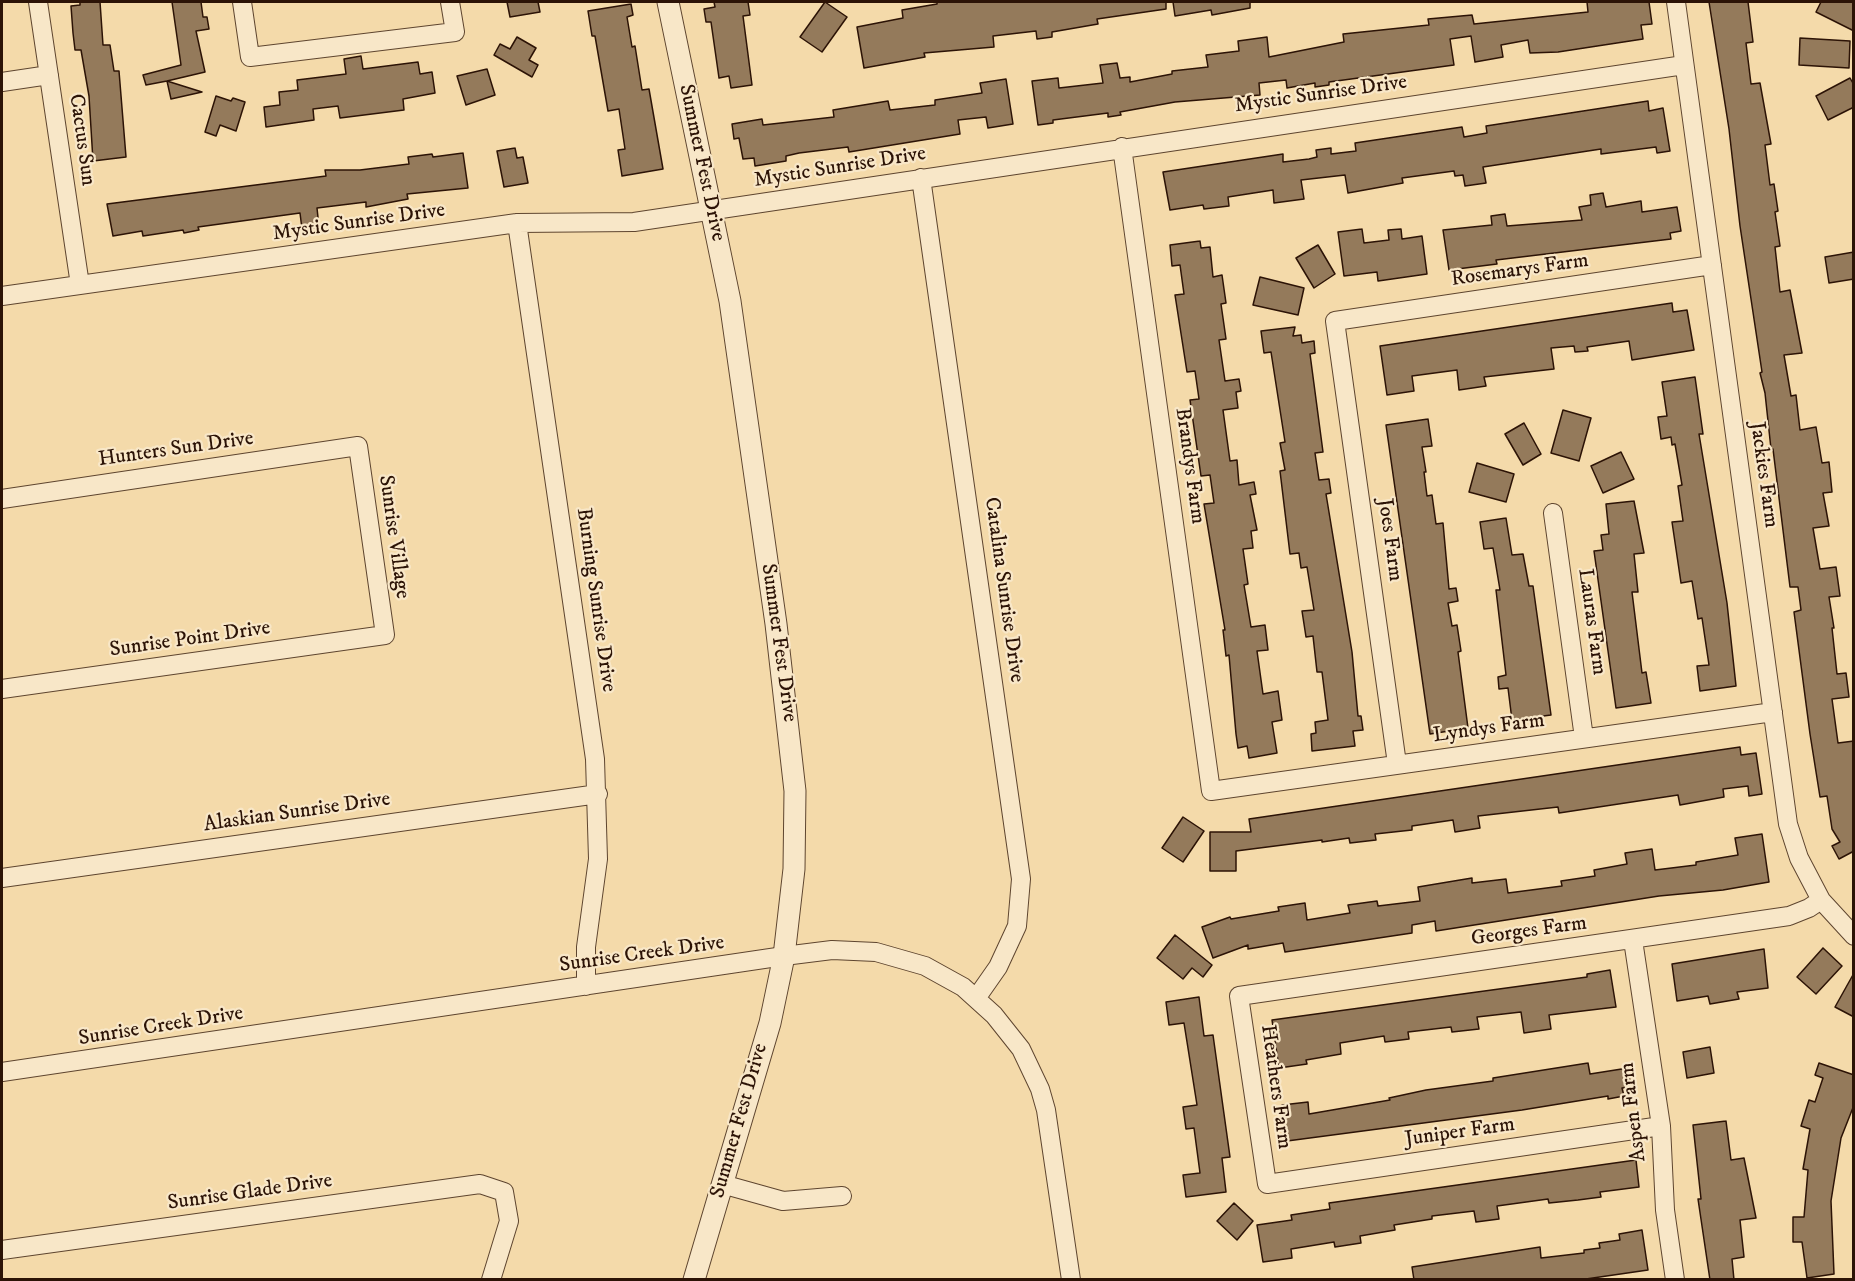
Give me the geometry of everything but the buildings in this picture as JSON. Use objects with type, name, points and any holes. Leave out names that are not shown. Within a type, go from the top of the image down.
[{"type":"street","name":"Cactus Sun","points":[[38,2],[80,285]]},
{"type":"street","points":[[242,2],[250,57],[455,32],[450,2]]},
{"type":"street","name":"Summer Fest Drive","points":[[668,2],[730,301],[789,723],[795,791],[794,869],[784,956],[770,1023],[694,1280]]},
{"type":"street","name":"Jackies Farm","points":[[1676,2],[1791,833],[1808,877],[1821,900],[1854,936]]},
{"type":"street","name":"Mystic Sunrise Drive","points":[[2,296],[517,223],[604,224],[712,211],[1122,147],[1684,65]]},
{"type":"street","points":[[2,82],[49,75]]},
{"type":"street","name":"Brandys Farm","points":[[1122,147],[1212,791]]},
{"type":"street","name":"Catalina Sunrise Drive","points":[[921,178],[1021,879],[1017,926],[998,967],[977,997]]},
{"type":"street","name":"Burning Sunrise Drive","points":[[517,223],[598,794],[598,859],[586,947],[586,986]]},
{"type":"street","name":"Rosemarys Farm","points":[[1335,321],[1712,265]]},
{"type":"street","name":"Joes Farm","points":[[1335,321],[1397,764]]},
{"type":"street","name":"Hunters Sun Drive","points":[[2,499],[358,446]]},
{"type":"street","name":"Sunrise Village","points":[[358,446],[385,635]]},
{"type":"street","name":"Lauras Farm","points":[[1553,513],[1584,738]]},
{"type":"street","name":"Sunrise Point Drive","points":[[2,689],[385,635]]},
{"type":"street","name":"Lyndys Farm","points":[[1212,791],[1773,712]]},
{"type":"street","name":"Alaskian Sunrise Drive","points":[[2,878],[598,794]]},
{"type":"street","name":"Georges Farm","points":[[1239,996],[1789,916],[1821,900]]},
{"type":"street","name":"Aspen Farm","points":[[1633,940],[1661,1126],[1665,1210],[1675,1280]]},
{"type":"street","name":"Sunrise Creek Drive","points":[[2,1072],[784,956],[832,950],[876,952],[925,966],[977,997],[1021,1049],[1040,1089],[1046,1110],[1071,1280]]},
{"type":"street","name":"Heathers Farm","points":[[1239,996],[1267,1184]]},
{"type":"street","name":"Juniper Farm","points":[[1267,1184],[1661,1126]]},
{"type":"street","name":"Sunrise Glade Drive","points":[[2,1250],[480,1184],[504,1192],[509,1221],[491,1280]]},
{"type":"street","points":[[722,1184],[783,1201],[842,1196]]}]
